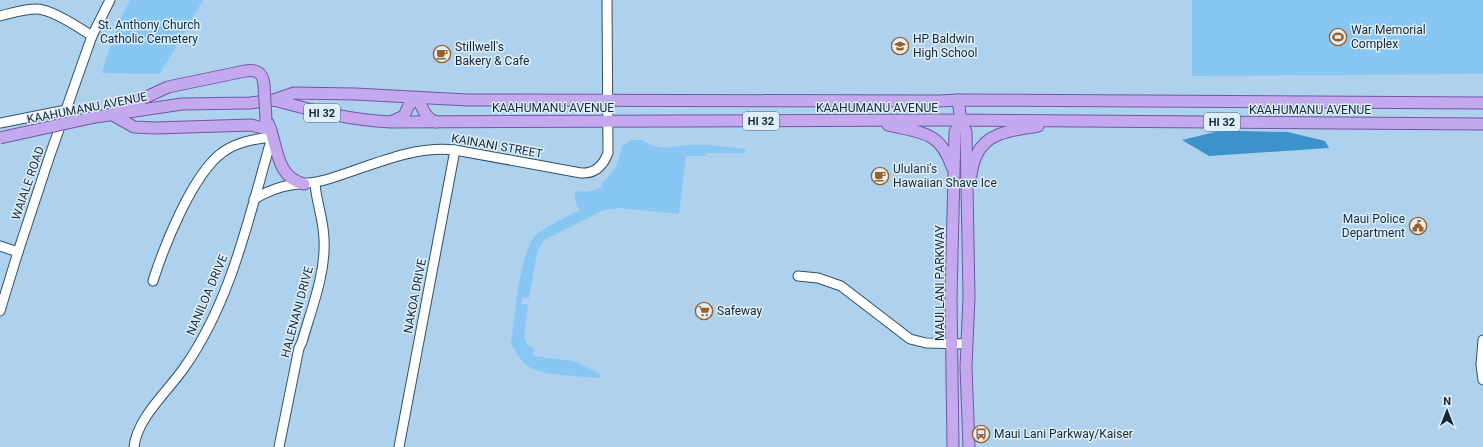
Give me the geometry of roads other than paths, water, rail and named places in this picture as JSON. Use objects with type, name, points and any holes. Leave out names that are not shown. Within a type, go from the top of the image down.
[{"type":"main road","points":[[111,114],[168,87],[251,70],[260,73],[264,83],[270,129],[280,161],[287,175],[294,180],[309,183]]},
{"type":"main road","name":"KAAHUMANU AVENUE","points":[[0,138],[111,114],[182,104],[250,103],[274,100],[294,93],[355,94],[466,100],[958,100],[1483,103]]},
{"type":"main road","points":[[391,122],[402,117],[407,112],[409,105],[417,98],[425,114],[431,120],[436,122]]},
{"type":"main road","name":"KAAHUMANU AVENUE","points":[[274,100],[318,112],[352,119],[391,122],[1060,121],[1483,124]]},
{"type":"main road","name":"MAUI LANI PARKWAY","points":[[958,100],[961,121],[966,132],[969,297],[966,367],[969,447]]},
{"type":"main road","points":[[111,114],[134,127],[155,128],[251,125],[270,129]]},
{"type":"main road","points":[[870,121],[923,133],[934,138],[942,145],[946,152],[954,174]]},
{"type":"main road","name":"MAUI LANI PARKWAY","points":[[953,447],[951,297],[955,132],[961,121]]},
{"type":"main road","points":[[967,190],[976,155],[984,142],[1000,134],[1060,121]]},
{"type":"street","name":"WAIALE ROAD","points":[[0,311],[18,252],[92,36],[110,0]]},
{"type":"street","name":"KAINANI STREET","points":[[254,199],[273,189],[309,183],[408,154],[438,149],[456,150],[575,172],[592,172],[600,166],[608,153],[607,0]]},
{"type":"street","points":[[0,16],[24,10],[42,10],[59,17],[92,36]]},
{"type":"street","points":[[0,123],[66,110]]},
{"type":"street","points":[[153,281],[177,220],[199,178],[207,167],[230,147],[247,141],[270,129]]},
{"type":"street","name":"NANILOA DRIVE","points":[[134,447],[139,430],[146,416],[184,368],[205,334],[228,282],[254,199],[270,129]]},
{"type":"street","name":"NAKOA DRIVE","points":[[399,447],[456,150]]},
{"type":"street","name":"HALENANI DRIVE","points":[[279,447],[299,348],[318,287],[324,252],[322,219],[316,196],[309,183]]},
{"type":"street","points":[[0,246],[18,252]]},
{"type":"street","points":[[798,276],[818,278],[841,286],[910,339],[926,343],[967,344]]},
{"type":"street","points":[[1483,340],[1481,365],[1483,380]]},
{"type":"place","name":"War Memorial Complex","points":[[1338,37]]},
{"type":"place","name":"HP Baldwin High School","points":[[900,46]]},
{"type":"place","name":"Stillwell's Bakery & Cafe","points":[[442,54]]},
{"type":"place","name":"Ululani's Hawaiian Shave Ice","points":[[880,176]]},
{"type":"place","name":"Maui Police Department","points":[[1418,226]]},
{"type":"place","name":"Safeway","points":[[704,311]]},
{"type":"place","name":"Maui Lani Parkway/Kaiser","points":[[981,434]]},
{"type":"park label","name":"St. Anthony Church Catholic Cemetery","points":[[149,32]]}]
